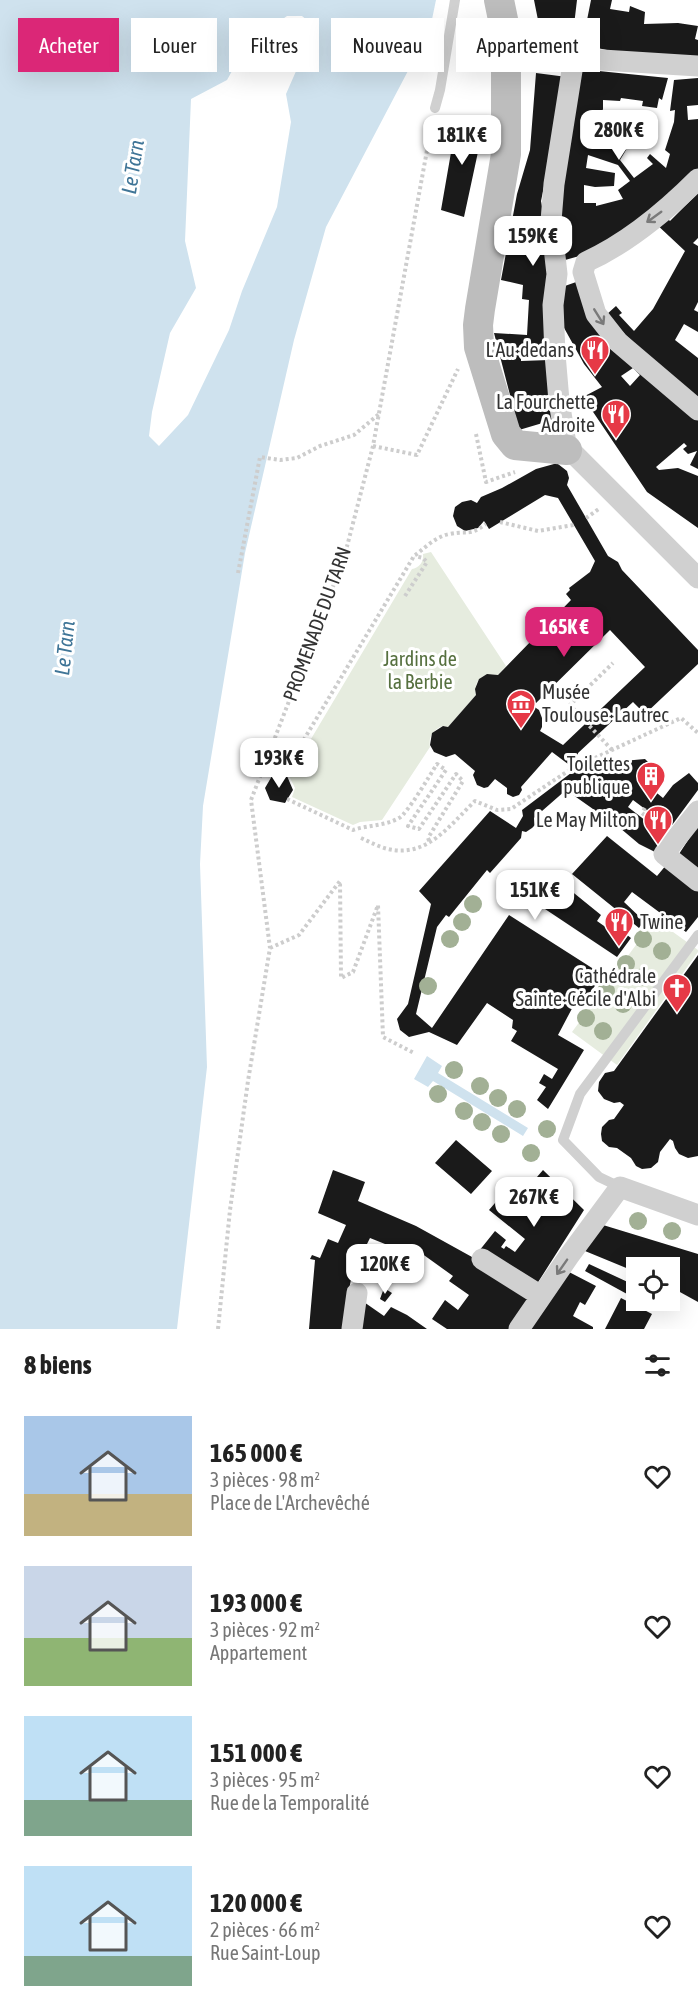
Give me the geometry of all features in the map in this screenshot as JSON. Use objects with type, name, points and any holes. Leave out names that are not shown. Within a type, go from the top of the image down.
[{"type":"street","points":[[499,0],[503,18]]},
{"type":"street","points":[[600,60],[698,66]]},
{"type":"street","points":[[506,72],[506,154],[478,325],[479,347],[502,423],[510,441],[515,445],[556,448],[567,450],[575,455],[698,578]]},
{"type":"street","points":[[567,450],[559,401],[555,354],[553,305],[557,274],[551,221],[554,183],[572,72]]},
{"type":"street","points":[[698,179],[674,203],[620,243],[586,262],[583,272],[596,314],[618,342],[698,410]]},
{"type":"street","points":[[698,811],[664,854],[698,881]]},
{"type":"street","points":[[519,1329],[620,1187],[698,1215]]},
{"type":"street","points":[[482,1259],[541,1296]]},
{"type":"street","points":[[352,1329],[357,1293]]},
{"type":"lane","points":[[435,108],[455,0]]},
{"type":"lane","points":[[620,1187],[599,1177],[563,1140],[580,1094],[698,935]]},
{"type":"path","name":"PROMENADE DU TARN","points":[[218,1329],[230,1210],[270,948],[250,800],[344,558],[373,446],[435,108]]},
{"type":"path","points":[[373,446],[417,455],[461,363]]},
{"type":"path","points":[[238,573],[260,457],[280,460],[297,458],[321,446],[354,435],[379,414]]},
{"type":"path","points":[[500,522],[538,531],[574,525]]},
{"type":"path","points":[[282,776],[414,556],[438,538],[450,534],[473,533],[486,524]]},
{"type":"path","points":[[405,596],[427,562],[423,558],[414,556]]},
{"type":"path","points":[[612,750],[570,705],[613,663]]},
{"type":"path","points":[[361,838],[387,849],[410,851],[430,843],[475,801],[497,810],[511,809],[571,769],[681,718],[698,733]]},
{"type":"path","points":[[287,799],[353,830],[363,826],[379,825],[401,818],[437,764],[446,770],[408,826],[419,829],[456,774],[463,781],[428,838],[430,843]]},
{"type":"path","points":[[270,948],[299,935],[340,881],[341,978],[353,972],[378,905],[383,1037],[414,1053]]},
{"type":"green space","name":"Jardins de la Berbie","points":[[431,552],[506,666],[498,675],[493,674],[480,678],[476,685],[476,695],[448,727],[443,726],[434,731],[430,747],[382,820],[353,825],[292,797],[295,788],[289,776],[412,569],[421,564],[423,554]]},
{"type":"green space","points":[[655,919],[698,952],[617,1065],[572,1032]]},
{"type":"water","name":"Le Tarn","points":[[0,0],[436,0],[432,18],[331,18],[331,72],[407,72],[326,227],[294,340],[245,553],[203,806],[200,864],[207,1067],[177,1329],[0,1329]],"holes":[[[287,16],[319,18],[319,72],[296,72],[286,94],[291,122],[277,207],[242,291],[229,330],[188,415],[159,446],[149,436],[152,412],[170,333],[196,288],[185,241],[191,99],[227,80],[231,72],[229,72],[229,18],[284,18]]]},
{"type":"water","points":[[427,1056],[442,1066],[438,1073],[528,1128],[523,1136],[433,1081],[428,1087],[414,1079]]},
{"type":"building","points":[[534,0],[577,0],[575,18],[538,18]]},
{"type":"building","points":[[591,0],[612,0],[610,9],[629,12],[630,6],[645,12],[644,24],[678,23],[698,26],[695,39],[698,40],[698,61],[600,49],[600,18],[587,18]]},
{"type":"building","points":[[600,71],[668,78],[662,100],[659,98],[657,108],[642,106],[643,101],[621,98],[620,101],[603,100],[603,109],[593,137],[626,150],[620,160],[634,178],[653,164],[647,158],[650,154],[666,168],[670,154],[665,150],[674,122],[675,110],[670,111],[674,80],[698,78],[698,105],[687,106],[688,120],[698,119],[698,170],[601,250],[565,260],[558,202],[579,72]],"holes":[[[588,155],[618,165],[630,181],[618,190],[623,199],[596,206],[596,203],[584,203],[584,185],[614,186],[615,173],[586,168]]]},
{"type":"building","points":[[536,73],[567,77],[541,201],[549,246],[549,353],[521,354],[521,361],[549,360],[556,419],[519,430],[494,333],[527,335],[529,300],[522,299],[523,285],[501,280],[517,194],[530,150]]},
{"type":"building","points":[[457,118],[484,124],[464,217],[441,210]]},
{"type":"building","points":[[698,193],[698,238],[693,243],[698,246],[698,302],[694,310],[698,312],[698,332],[684,324],[675,340],[698,358],[698,399],[676,386],[606,315],[616,306],[622,313],[619,315],[634,331],[653,309],[685,251],[654,222],[663,214],[670,221]]},
{"type":"building","points":[[579,281],[598,321],[698,420],[698,469],[690,465],[697,451],[688,454],[683,449],[687,446],[684,443],[656,467],[659,470],[678,468],[698,476],[698,528],[647,492],[583,397],[602,387],[584,364],[563,326],[562,287]],"holes":[[[633,368],[640,375],[630,386],[621,376]]]},
{"type":"building","points":[[558,464],[567,471],[569,478],[567,485],[608,556],[618,562],[622,570],[698,650],[698,664],[645,714],[633,702],[578,753],[576,762],[568,764],[552,752],[521,787],[519,795],[513,797],[507,794],[507,788],[495,779],[488,787],[477,785],[473,775],[475,771],[455,754],[446,757],[434,752],[430,745],[432,733],[443,726],[448,727],[476,695],[475,689],[479,679],[487,674],[498,675],[571,600],[566,594],[569,588],[590,572],[595,561],[558,498],[545,495],[489,529],[484,521],[478,528],[465,531],[457,526],[453,516],[455,507],[471,500],[477,503],[481,497],[536,469]],"holes":[[[610,630],[645,667],[563,745],[540,731],[542,718],[539,710],[533,706]]]},
{"type":"building","points":[[645,759],[649,763],[641,774],[652,789],[663,798],[673,785],[689,773],[698,783],[698,790],[655,852],[639,844],[566,790],[534,818],[535,825],[526,832],[522,831],[521,838],[506,855],[490,873],[487,870],[449,917],[446,915],[437,927],[416,1014],[432,1028],[509,915],[603,975],[583,1002],[577,999],[558,1035],[584,1050],[548,1109],[537,1100],[546,1087],[539,1083],[544,1074],[552,1079],[558,1069],[511,1041],[517,1031],[512,1028],[513,1020],[487,1003],[457,1045],[429,1032],[409,1037],[400,1030],[397,1019],[408,1004],[431,904],[419,891],[490,811],[516,828],[523,816],[522,810],[571,773],[591,767],[612,770],[623,761]],"holes":[[[633,800],[665,824],[659,831],[628,807]]]},
{"type":"building","points":[[272,776],[287,776],[293,790],[285,803],[270,800],[265,788]]},
{"type":"building","points":[[698,825],[698,871],[679,854]]},
{"type":"building","points":[[607,836],[657,876],[667,864],[698,890],[698,917],[686,932],[632,892],[624,902],[644,921],[639,928],[572,874]]},
{"type":"building","points":[[564,885],[601,915],[597,921],[614,933],[618,928],[631,938],[617,957],[545,909]]},
{"type":"building","name":"Cathédrale Sainte-Cécile d'Albi","points":[[698,955],[698,1156],[688,1158],[679,1154],[670,1139],[660,1152],[658,1162],[651,1168],[642,1169],[617,1148],[609,1147],[602,1141],[602,1127],[609,1120],[614,1119],[624,1105],[604,1099],[598,1091],[599,1082],[605,1073],[614,1071]]},
{"type":"building","points":[[456,1140],[492,1171],[471,1194],[435,1163]]},
{"type":"building","points":[[333,1170],[365,1182],[358,1201],[416,1226],[472,1257],[532,1295],[510,1329],[447,1329],[432,1319],[445,1300],[458,1310],[469,1295],[449,1281],[453,1276],[421,1253],[416,1261],[400,1250],[370,1238],[352,1274],[346,1306],[345,1329],[309,1329],[315,1260],[310,1259],[312,1255],[320,1258],[328,1239],[338,1243],[346,1225],[318,1213]]},
{"type":"building","points":[[543,1170],[584,1210],[535,1287],[479,1251],[495,1231],[506,1240],[501,1247],[504,1249],[506,1246],[515,1252],[525,1239],[489,1210],[501,1196],[513,1205]]},
{"type":"building","points":[[603,1225],[698,1254],[698,1302],[680,1292],[680,1257],[626,1257],[626,1268],[585,1251]]},
{"type":"building","points":[[589,1264],[626,1281],[626,1293],[585,1271]]},
{"type":"building","points":[[569,1272],[596,1286],[585,1305],[580,1302],[573,1316],[593,1329],[527,1329]]},
{"type":"building","points":[[384,1288],[392,1293],[385,1302],[380,1299]]},
{"type":"building","points":[[621,1298],[626,1301],[626,1311],[646,1311],[652,1314],[644,1329],[605,1329]]},
{"type":"building","points":[[361,1300],[384,1316],[391,1307],[427,1329],[354,1329]]},
{"type":"place","name":"L'Au-dedans","points":[[595,376]]},
{"type":"place","name":"La Fourchette Adroite","points":[[616,440]]},
{"type":"place","name":"Musée Toulouse-Lautrec","points":[[521,730]]},
{"type":"place","name":"Toilettes publique","points":[[651,802]]},
{"type":"place","name":"Le May Milton","points":[[658,846]]},
{"type":"place","name":"Twine","points":[[619,948]]},
{"type":"place","name":"Cathédrale Sainte-Cécile d'Albi","points":[[677,1014]]}]
